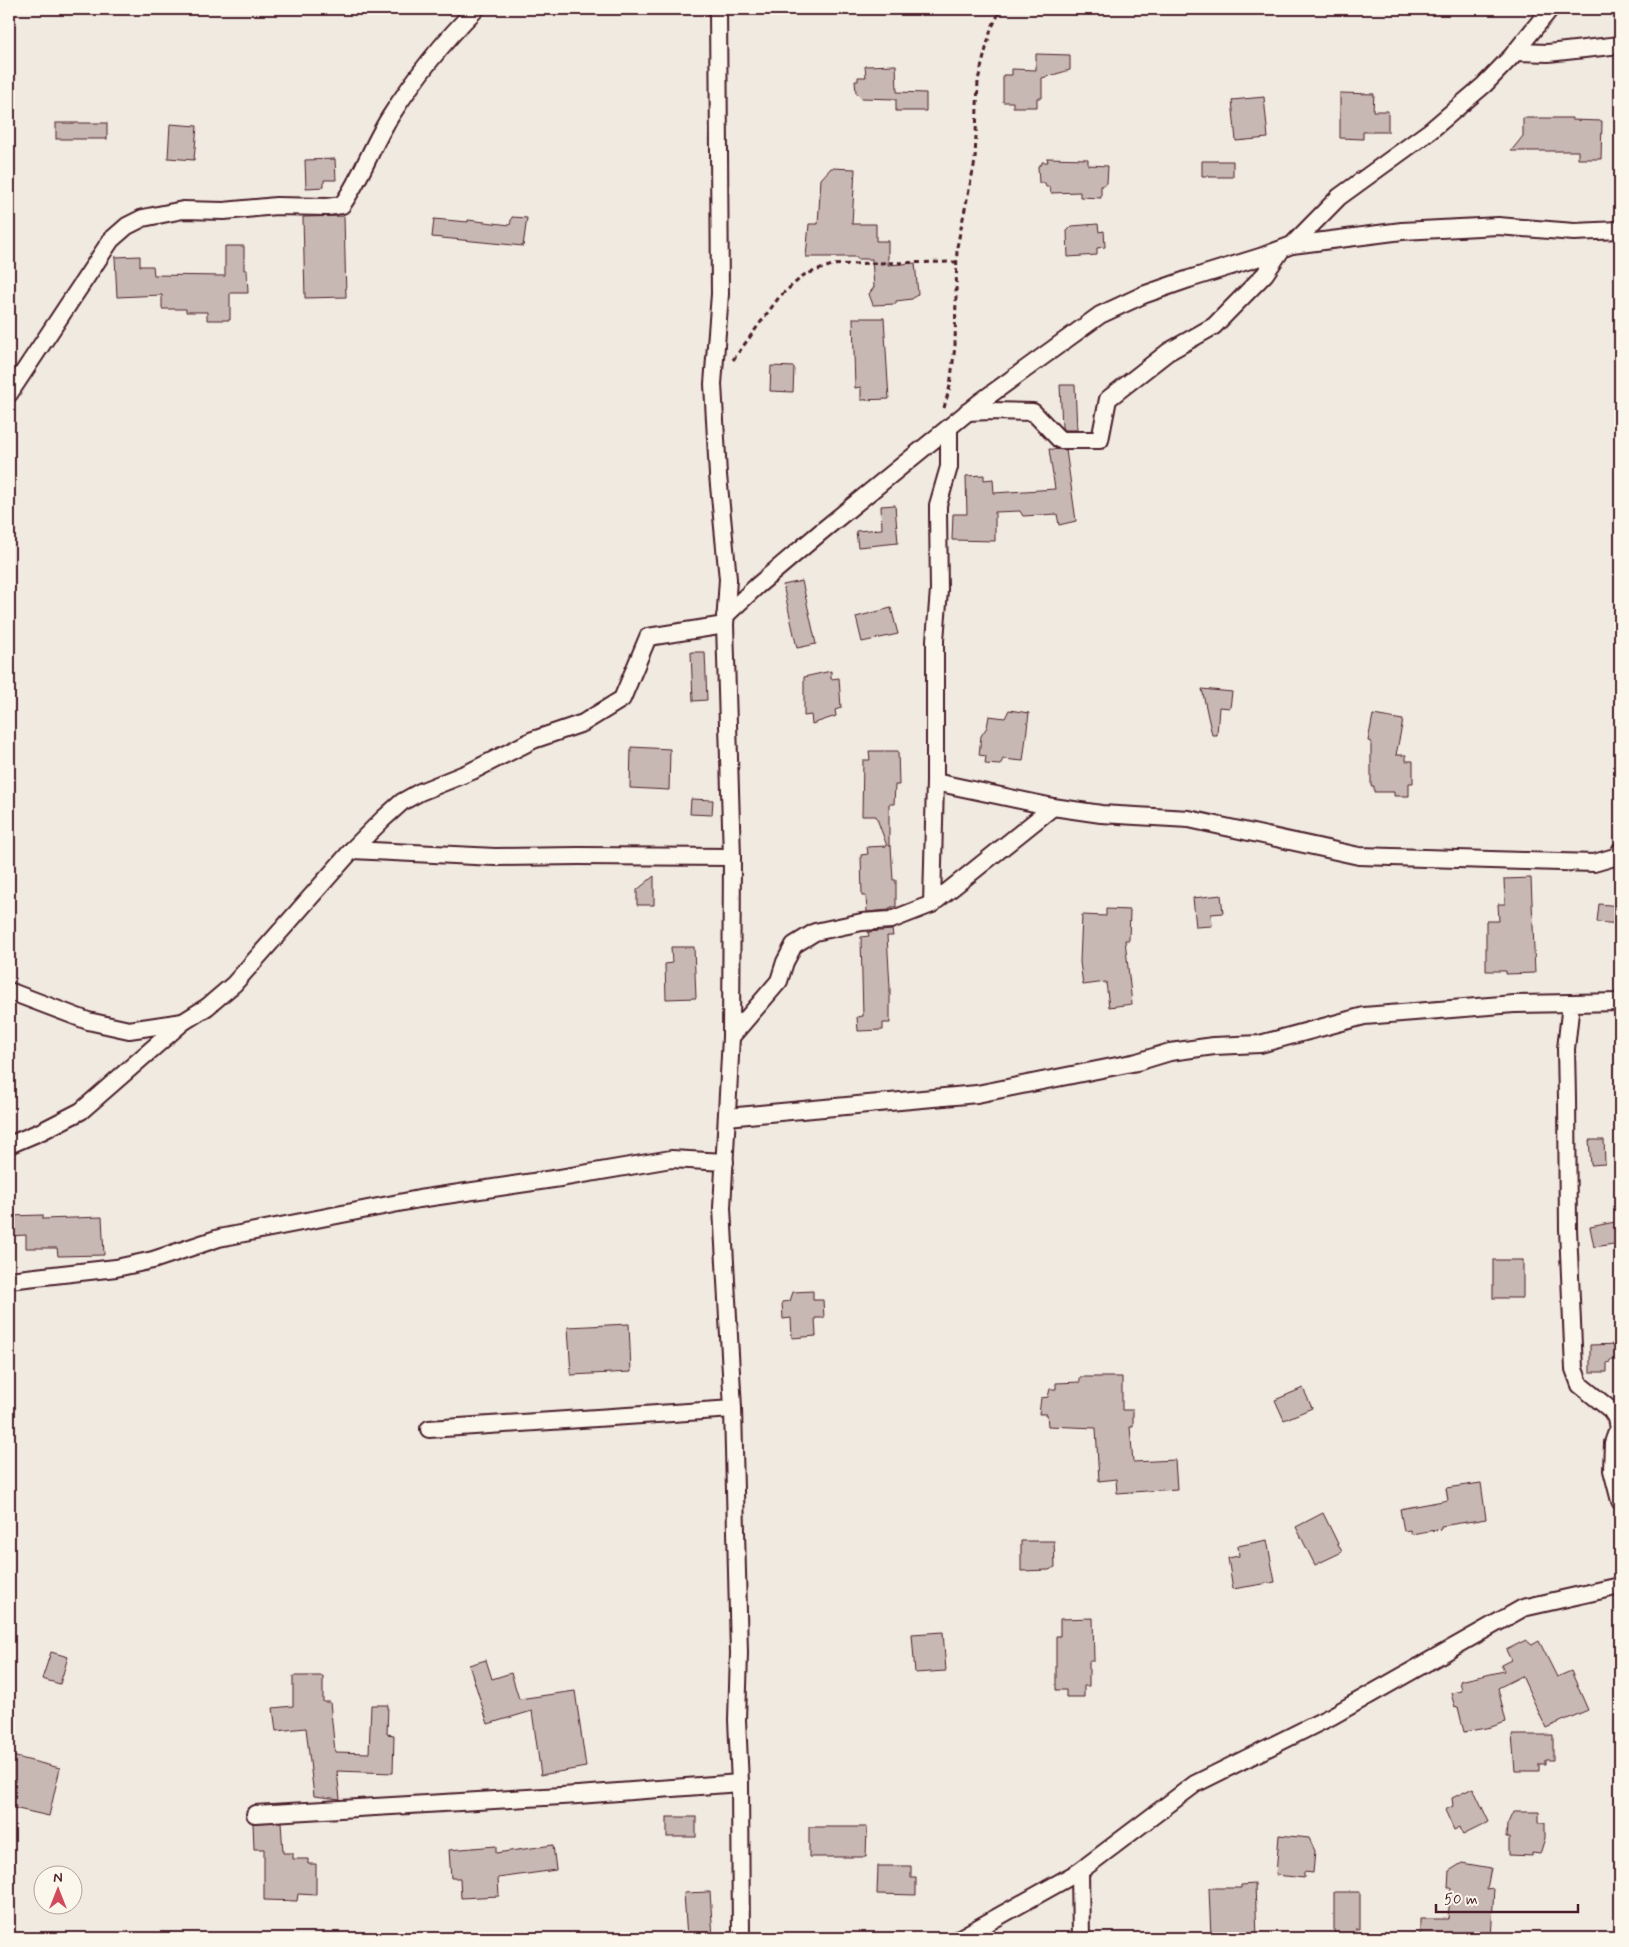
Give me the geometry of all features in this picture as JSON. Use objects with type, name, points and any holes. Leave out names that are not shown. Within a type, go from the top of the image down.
[{"type":"street","points":[[9,394],[111,240],[127,226],[144,218],[183,210],[224,211],[276,206],[327,207],[342,205],[364,168],[389,118],[457,28],[476,9]]},
{"type":"street","points":[[718,9],[720,294],[712,384],[728,579],[725,621],[732,857],[731,1037],[722,1208],[733,1409],[739,1653],[737,1720],[740,1783],[741,1938]]},
{"type":"street","points":[[967,412],[1033,412],[1060,440],[1100,440],[1108,399],[1162,356],[1214,326],[1265,274],[1287,247],[1340,197],[1430,131],[1484,85],[1515,52],[1550,9]]},
{"type":"street","points":[[1515,52],[1548,53],[1620,45]]},
{"type":"street","points":[[9,1145],[81,1111],[183,1022],[207,1007],[234,984],[352,850],[382,819],[402,802],[420,792],[472,771],[533,740],[583,723],[622,700],[648,637],[725,621],[757,586],[829,525],[946,420],[967,412],[1100,314],[1152,292],[1287,247],[1402,231],[1498,226],[1574,232],[1620,230]]},
{"type":"street","points":[[932,904],[936,640],[939,590],[938,505],[949,467],[950,450],[946,420]]},
{"type":"street","points":[[935,782],[1053,807],[1101,814],[1189,819],[1359,856],[1594,863],[1618,856],[1620,851]]},
{"type":"street","points":[[731,1037],[779,981],[785,962],[794,945],[815,932],[862,922],[891,920],[932,904],[1053,807]]},
{"type":"street","points":[[352,850],[495,857],[732,857]]},
{"type":"street","points":[[9,991],[88,1021],[129,1030],[183,1022]]},
{"type":"street","points":[[727,1118],[977,1094],[1128,1064],[1170,1052],[1214,1046],[1260,1044],[1364,1016],[1514,1004],[1620,1002]]},
{"type":"street","points":[[1571,1003],[1566,1049],[1566,1098],[1568,1229],[1574,1369],[1580,1384],[1611,1410],[1616,1418],[1618,1429],[1613,1443],[1612,1470],[1620,1502]]},
{"type":"street","points":[[9,1280],[116,1268],[153,1260],[219,1238],[419,1198],[560,1178],[671,1159],[725,1162]]},
{"type":"street","points":[[429,1429],[733,1409]]},
{"type":"street","points":[[960,1938],[1080,1871],[1195,1784],[1332,1716],[1523,1608],[1620,1586]]},
{"type":"street","points":[[255,1814],[578,1795],[740,1783]]},
{"type":"street","points":[[1080,1871],[1081,1938]]},
{"type":"path","points":[[946,420],[955,346],[957,247],[975,161],[978,80],[991,29],[1002,9]]},
{"type":"path","points":[[712,384],[741,351],[780,296],[804,276],[832,265],[956,262]]},
{"type":"building","points":[[1036,54],[1070,55],[1070,70],[1042,78],[1042,98],[1037,98],[1037,107],[1013,107],[1013,102],[1003,102],[1003,75],[1012,75],[1012,69],[1036,70]]},
{"type":"building","points":[[896,65],[897,92],[926,93],[926,111],[896,111],[896,99],[861,98],[856,93],[855,81],[858,81],[858,77],[866,77],[865,66]]},
{"type":"building","points":[[1340,93],[1374,94],[1373,111],[1388,111],[1388,132],[1363,132],[1363,139],[1340,138]]},
{"type":"building","points":[[1264,97],[1268,138],[1236,141],[1232,100]]},
{"type":"building","points":[[1523,118],[1572,118],[1572,120],[1602,121],[1601,159],[1578,159],[1578,151],[1511,151],[1523,136]]},
{"type":"building","points":[[56,123],[107,123],[107,139],[56,139]]},
{"type":"building","points":[[170,124],[197,126],[194,160],[168,158]]},
{"type":"building","points":[[1047,158],[1088,159],[1088,165],[1108,166],[1107,183],[1101,186],[1101,198],[1080,197],[1080,192],[1051,193],[1050,187],[1046,187],[1045,183],[1039,183],[1038,166],[1042,162],[1048,162]]},
{"type":"building","points":[[335,159],[336,180],[324,180],[324,187],[306,188],[305,160]]},
{"type":"building","points":[[1202,161],[1233,161],[1233,177],[1202,176]]},
{"type":"building","points":[[831,168],[855,169],[852,224],[876,224],[876,241],[888,241],[888,265],[915,263],[918,294],[912,299],[896,301],[896,304],[873,305],[869,294],[874,287],[872,259],[857,259],[857,257],[806,257],[809,224],[818,224],[821,179]]},
{"type":"building","points":[[344,216],[346,297],[305,298],[303,217]]},
{"type":"building","points":[[512,217],[527,218],[523,246],[432,237],[434,219],[468,222],[468,220],[510,225]]},
{"type":"building","points":[[1098,224],[1099,232],[1104,231],[1105,247],[1097,248],[1097,255],[1068,257],[1067,231],[1072,226]]},
{"type":"building","points":[[225,246],[244,246],[244,270],[247,270],[248,293],[230,293],[230,320],[207,320],[207,312],[186,312],[186,309],[162,309],[162,295],[117,297],[115,257],[140,256],[140,266],[153,266],[154,275],[225,276]]},
{"type":"building","points":[[853,318],[884,318],[889,399],[861,400],[861,387],[855,388]]},
{"type":"building","points":[[771,366],[794,367],[793,392],[770,391]]},
{"type":"building","points":[[1060,385],[1075,385],[1077,430],[1064,430],[1062,427]]},
{"type":"building","points":[[1049,449],[1066,450],[1076,521],[1059,525],[1057,514],[1023,516],[1020,511],[995,512],[995,541],[952,540],[953,514],[967,514],[966,476],[984,475],[984,480],[993,479],[994,493],[1055,489]]},
{"type":"building","points":[[895,505],[898,543],[858,547],[856,531],[882,529],[881,506]]},
{"type":"building","points":[[802,581],[816,644],[797,648],[783,585]]},
{"type":"building","points":[[891,608],[898,634],[862,642],[856,617]]},
{"type":"building","points":[[691,652],[705,652],[707,700],[693,701]]},
{"type":"building","points":[[831,671],[831,679],[839,678],[841,708],[835,710],[836,716],[812,724],[811,715],[804,716],[804,677]]},
{"type":"building","points":[[1202,689],[1232,692],[1230,708],[1219,707],[1217,735],[1212,735]]},
{"type":"building","points":[[1009,710],[1029,713],[1023,761],[1003,759],[1000,765],[985,764],[986,756],[979,755],[981,736],[987,727],[989,716],[1005,718]]},
{"type":"building","points":[[1373,715],[1403,720],[1396,755],[1406,755],[1406,761],[1413,761],[1413,783],[1409,783],[1409,796],[1394,796],[1394,792],[1374,792],[1374,786],[1371,786],[1371,742],[1368,741]]},
{"type":"building","points":[[631,747],[670,749],[669,790],[630,788]]},
{"type":"building","points":[[869,751],[898,751],[899,785],[895,785],[894,804],[889,804],[889,846],[891,846],[893,880],[896,880],[896,907],[891,907],[889,910],[867,912],[866,896],[862,896],[861,855],[868,854],[867,847],[887,846],[876,816],[862,816],[863,760],[870,760]]},
{"type":"building","points":[[691,799],[713,800],[712,815],[690,814]]},
{"type":"building","points":[[654,876],[654,905],[637,905],[637,890]]},
{"type":"building","points":[[1531,878],[1535,973],[1506,974],[1506,971],[1486,971],[1486,921],[1499,921],[1498,904],[1505,904],[1504,879]]},
{"type":"building","points":[[1221,895],[1223,913],[1211,914],[1212,926],[1196,927],[1193,898]]},
{"type":"building","points":[[1599,904],[1620,906],[1620,924],[1597,922]]},
{"type":"building","points":[[1106,909],[1130,910],[1129,940],[1125,940],[1132,1004],[1109,1007],[1106,982],[1083,985],[1080,962],[1082,915],[1106,916]]},
{"type":"building","points":[[892,930],[893,936],[887,936],[890,1023],[883,1023],[883,1030],[858,1031],[857,1017],[863,1016],[861,937],[869,936],[868,932]]},
{"type":"building","points":[[671,947],[694,947],[696,998],[666,999],[665,964],[672,963]]},
{"type":"building","points":[[1589,1140],[1604,1140],[1605,1164],[1591,1165]]},
{"type":"building","points":[[43,1215],[43,1219],[102,1217],[104,1255],[58,1256],[57,1248],[26,1248],[26,1235],[9,1236],[9,1216]]},
{"type":"building","points":[[1620,1221],[1620,1243],[1594,1247],[1590,1227]]},
{"type":"building","points":[[1493,1260],[1523,1260],[1523,1298],[1493,1298]]},
{"type":"building","points":[[813,1291],[813,1300],[823,1300],[824,1318],[815,1318],[816,1336],[792,1338],[791,1318],[783,1319],[782,1302],[790,1301],[793,1292]]},
{"type":"building","points":[[629,1324],[631,1372],[571,1375],[568,1327]]},
{"type":"building","points":[[1620,1344],[1620,1360],[1610,1360],[1607,1363],[1607,1372],[1590,1372],[1590,1345]]},
{"type":"building","points":[[1080,1377],[1122,1377],[1122,1410],[1133,1410],[1133,1427],[1130,1427],[1133,1462],[1175,1460],[1177,1489],[1117,1493],[1116,1479],[1099,1481],[1096,1428],[1048,1426],[1047,1414],[1039,1414],[1041,1398],[1048,1397],[1050,1389],[1056,1389],[1056,1383],[1080,1382]]},
{"type":"building","points":[[1303,1388],[1312,1408],[1284,1420],[1275,1400]]},
{"type":"building","points":[[1481,1483],[1486,1519],[1441,1526],[1441,1529],[1411,1534],[1410,1530],[1404,1531],[1400,1509],[1448,1500],[1446,1488]]},
{"type":"building","points":[[1323,1513],[1342,1552],[1315,1565],[1296,1527]]},
{"type":"building","points":[[1267,1540],[1275,1582],[1233,1589],[1228,1558],[1239,1556],[1238,1546]]},
{"type":"building","points":[[1021,1541],[1054,1541],[1055,1567],[1049,1570],[1021,1571]]},
{"type":"building","points":[[1093,1618],[1094,1661],[1089,1661],[1089,1686],[1084,1686],[1084,1697],[1066,1697],[1066,1690],[1056,1690],[1056,1636],[1060,1636],[1060,1619]]},
{"type":"building","points":[[943,1632],[946,1671],[915,1673],[912,1634]]},
{"type":"building","points":[[1526,1640],[1532,1645],[1539,1641],[1557,1677],[1571,1671],[1588,1710],[1546,1728],[1522,1676],[1498,1688],[1506,1722],[1464,1732],[1458,1707],[1455,1708],[1451,1693],[1462,1691],[1460,1681],[1504,1671],[1501,1665],[1511,1660],[1506,1650]]},
{"type":"building","points":[[51,1652],[68,1657],[60,1684],[42,1679]]},
{"type":"building","points":[[486,1660],[492,1679],[511,1673],[519,1699],[575,1691],[586,1767],[541,1775],[532,1711],[488,1724],[469,1665]]},
{"type":"building","points":[[293,1676],[323,1676],[323,1702],[330,1702],[335,1752],[369,1753],[371,1705],[388,1705],[387,1734],[394,1735],[393,1773],[337,1771],[340,1799],[314,1796],[306,1728],[276,1731],[273,1708],[293,1706]]},
{"type":"building","points":[[1512,1735],[1553,1735],[1553,1760],[1545,1760],[1545,1764],[1539,1764],[1539,1771],[1515,1771]]},
{"type":"building","points":[[12,1756],[60,1768],[49,1816],[9,1807],[9,1770]]},
{"type":"building","points":[[1473,1788],[1489,1822],[1463,1835],[1460,1827],[1454,1830],[1445,1810],[1453,1806],[1452,1798]]},
{"type":"building","points":[[1513,1812],[1539,1812],[1539,1823],[1545,1823],[1545,1838],[1540,1854],[1532,1853],[1532,1856],[1509,1855],[1509,1838],[1506,1838],[1507,1825]]},
{"type":"building","points":[[667,1817],[696,1817],[696,1837],[667,1837]]},
{"type":"building","points":[[281,1822],[283,1853],[293,1853],[293,1859],[308,1859],[308,1864],[316,1864],[316,1895],[298,1894],[297,1901],[264,1900],[264,1849],[254,1849],[253,1823]]},
{"type":"building","points":[[809,1827],[867,1827],[866,1857],[809,1857]]},
{"type":"building","points":[[1279,1835],[1309,1838],[1315,1851],[1313,1873],[1304,1872],[1304,1878],[1276,1875]]},
{"type":"building","points":[[553,1845],[556,1870],[498,1878],[499,1896],[461,1898],[460,1878],[451,1878],[449,1850],[496,1846],[496,1853]]},
{"type":"building","points":[[1462,1863],[1491,1868],[1487,1889],[1494,1888],[1491,1938],[1420,1938],[1420,1919],[1448,1919],[1451,1887],[1448,1887],[1449,1871]]},
{"type":"building","points":[[878,1866],[911,1866],[911,1878],[916,1878],[916,1895],[877,1894]]},
{"type":"building","points":[[1255,1884],[1257,1937],[1211,1938],[1209,1888],[1241,1888],[1241,1885]]},
{"type":"building","points":[[710,1892],[713,1938],[687,1938],[684,1893]]},
{"type":"building","points":[[1334,1892],[1360,1892],[1360,1929],[1356,1929],[1357,1933],[1334,1933]]}]
